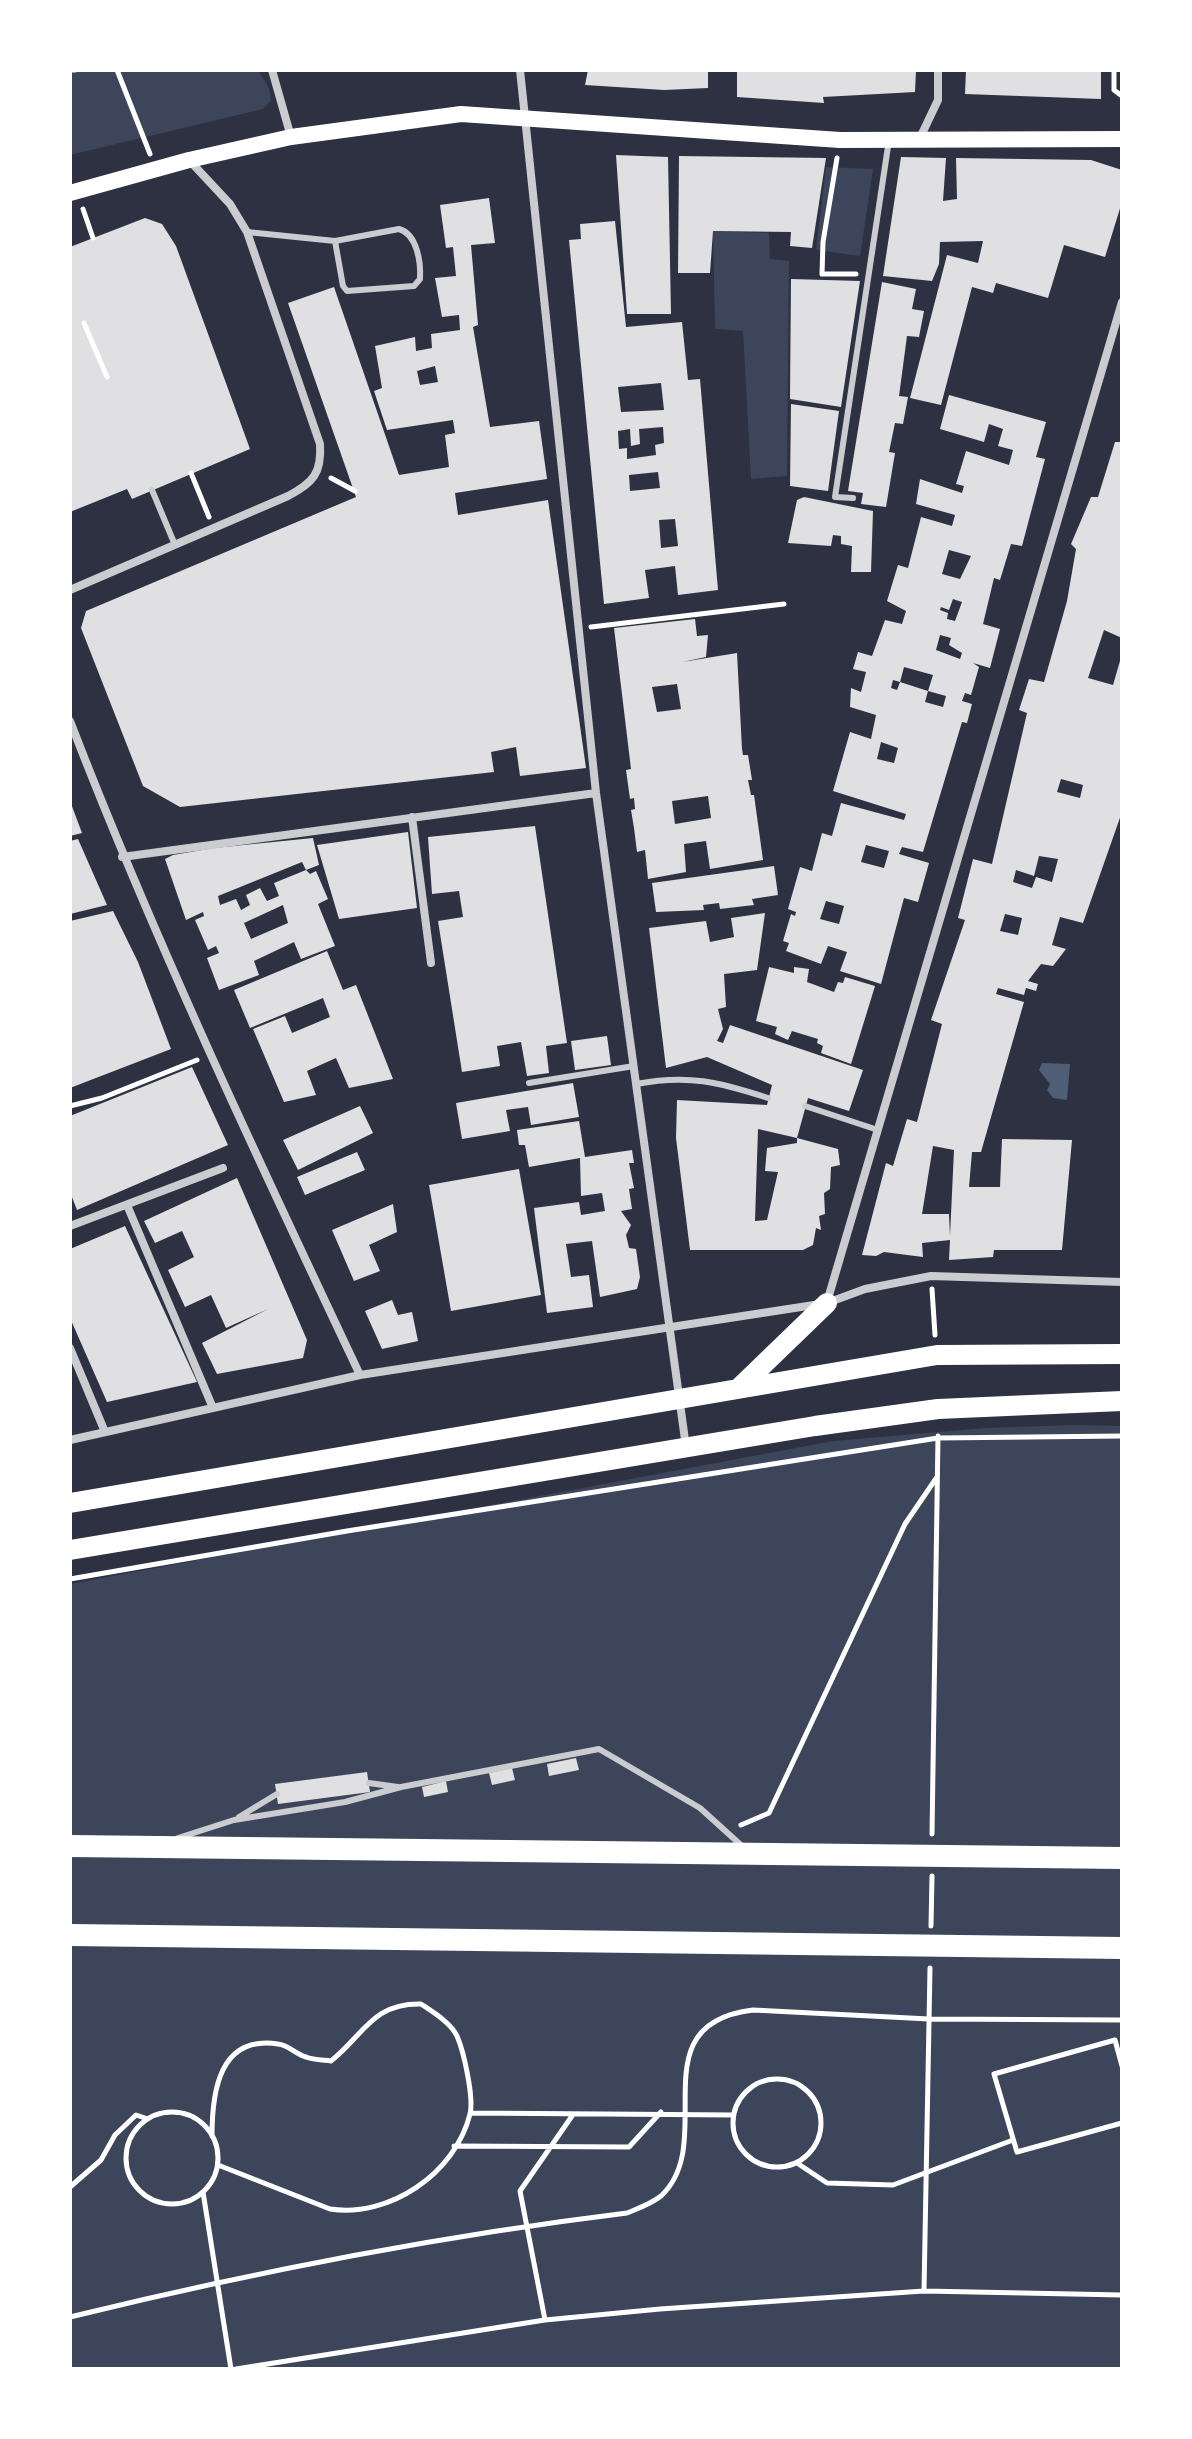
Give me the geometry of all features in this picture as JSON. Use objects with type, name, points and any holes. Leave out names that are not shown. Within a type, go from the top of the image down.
[{"type":"highway","points":[[70,1846],[781,1857],[1122,1858]]},
{"type":"highway","points":[[70,1935],[1122,1948]]},
{"type":"main road","points":[[73,192],[189,160],[291,137],[461,114],[840,140],[1122,139]]},
{"type":"main road","points":[[739,1388],[827,1303]]},
{"type":"main road","points":[[70,1503],[937,1355],[1122,1354]]},
{"type":"main road","points":[[70,1550],[938,1409],[1122,1401]]},
{"type":"street","points":[[272,70],[291,137]]},
{"type":"street","points":[[520,70],[596,793],[686,1448]]},
{"type":"street","points":[[919,141],[938,100],[938,70]]},
{"type":"street","points":[[70,590],[309,485],[319,472],[320,444],[247,232],[213,183],[189,160]]},
{"type":"street","points":[[827,1303],[1122,302]]},
{"type":"street","points":[[70,721],[122,857],[210,1055],[360,1375]]},
{"type":"street","points":[[122,857],[596,793]]},
{"type":"street","points":[[412,817],[431,963]]},
{"type":"street","points":[[71,1223],[223,1168]]},
{"type":"street","points":[[127,1205],[213,1408]]},
{"type":"street","points":[[70,1440],[360,1375],[827,1303],[865,1289],[931,1276],[1122,1282]]},
{"type":"street","points":[[70,1348],[105,1432]]},
{"type":"lane","points":[[853,498],[835,497],[889,140]]},
{"type":"lane","points":[[247,232],[335,241],[399,229],[408,231],[413,237],[420,279],[414,286],[347,291],[343,286],[335,241]]},
{"type":"lane","points":[[152,490],[175,545]]},
{"type":"lane","points":[[529,1083],[634,1066]]},
{"type":"lane","points":[[636,1084],[672,1077],[718,1082],[768,1098]]},
{"type":"lane","points":[[805,1106],[878,1130]]},
{"type":"lane","points":[[152,1847],[234,1820],[345,1802],[401,1787],[599,1749],[700,1808],[753,1856]]},
{"type":"lane","points":[[369,1783],[401,1787]]},
{"type":"lane","points":[[234,1820],[277,1794]]},
{"type":"path","points":[[117,70],[157,170]]},
{"type":"path","points":[[1114,70],[1114,90],[1122,96]]},
{"type":"path","points":[[840,140],[823,242],[822,274],[869,274]]},
{"type":"path","points":[[73,192],[93,238]]},
{"type":"path","points":[[84,323],[107,377]]},
{"type":"path","points":[[319,472],[355,491]]},
{"type":"path","points":[[191,473],[213,529]]},
{"type":"path","points":[[578,628],[784,604]]},
{"type":"path","points":[[70,1106],[102,1098],[210,1055]]},
{"type":"path","points":[[933,1733],[938,1409]]},
{"type":"path","points":[[70,1579],[938,1438],[1122,1436]]},
{"type":"path","points":[[726,1832],[769,1813],[905,1524],[937,1477]]},
{"type":"path","points":[[924,2291],[930,2000]]},
{"type":"path","points":[[212,2136],[203,2124],[176,2112],[148,2119],[136,2129],[126,2157],[135,2185],[146,2196],[175,2204],[190,2201],[213,2180],[218,2165],[212,2136],[212,2100],[231,2055],[248,2047],[281,2044],[308,2059],[331,2061],[380,2013],[402,2004],[421,2004],[457,2035],[467,2071],[470,2113],[454,2146],[433,2173],[407,2195],[366,2210],[330,2209],[218,2165]]},
{"type":"path","points":[[70,2317],[216,2281],[432,2240],[627,2213],[662,2195],[678,2170],[685,2080],[698,2035],[711,2022],[731,2013],[753,2010],[929,2019],[1122,2020]]},
{"type":"path","points":[[1122,2066],[1115,2040],[994,2074],[1017,2152],[1122,2123]]},
{"type":"path","points":[[772,2080],[798,2085],[817,2104],[821,2131],[808,2155],[797,2163],[770,2167],[745,2154],[734,2129],[734,2115],[748,2091],[772,2080]]},
{"type":"path","points":[[454,2146],[629,2147],[661,2112]]},
{"type":"path","points":[[470,2113],[573,2115],[684,2112],[734,2115]]},
{"type":"path","points":[[70,2187],[101,2160],[125,2122],[136,2115],[148,2119]]},
{"type":"path","points":[[545,2320],[520,2191],[573,2115]]},
{"type":"path","points":[[1113,2125],[1122,2133]]},
{"type":"path","points":[[797,2163],[827,2183],[893,2185],[1013,2140]]},
{"type":"path","points":[[203,2192],[216,2281],[234,2369],[545,2320],[924,2291],[1122,2295]]},
{"type":"shaded area","points":[[70,70],[258,70],[269,88],[271,101],[263,109],[70,155]]},
{"type":"shaded area","points":[[826,167],[873,169],[860,256],[816,250]]},
{"type":"shaded area","points":[[713,231],[769,233],[770,259],[789,261],[787,476],[751,479],[743,331],[715,329]]},
{"type":"shaded area","points":[[1042,1063],[1070,1064],[1067,1100],[1053,1098],[1047,1090],[1050,1084],[1039,1070]]},
{"type":"shaded area","points":[[1122,1426],[1122,2369],[70,2369],[70,1584],[833,1441],[985,1428]]},
{"type":"building","points":[[588,70],[708,70],[708,88],[664,90],[585,85]]},
{"type":"building","points":[[737,70],[916,70],[915,92],[823,97],[824,103],[737,97]]},
{"type":"building","points":[[966,70],[1101,70],[1101,99],[965,94]]},
{"type":"building","points":[[616,155],[668,157],[671,314],[627,314]]},
{"type":"building","points":[[679,156],[826,158],[812,248],[790,246],[791,232],[713,231],[710,273],[678,273]]},
{"type":"building","points":[[901,157],[946,158],[943,201],[957,199],[956,158],[1091,160],[1122,170],[1122,202],[1105,257],[1064,245],[1048,298],[996,283],[993,293],[972,287],[941,405],[910,398],[947,255],[978,263],[983,241],[940,242],[939,264],[932,281],[883,276]]},
{"type":"building","points":[[489,198],[495,243],[471,245],[478,325],[473,327],[490,427],[539,421],[547,479],[455,493],[458,515],[548,500],[586,768],[520,776],[516,747],[491,752],[494,772],[180,807],[143,786],[81,628],[86,611],[356,497],[288,303],[334,287],[399,475],[449,467],[445,435],[455,433],[453,420],[387,430],[374,391],[382,388],[375,346],[415,337],[416,351],[432,348],[431,334],[460,330],[459,315],[442,317],[435,278],[456,276],[453,247],[446,248],[440,205]],"holes":[[[435,366],[438,382],[420,385],[417,371]]]},
{"type":"building","points":[[145,218],[162,224],[176,246],[250,449],[132,499],[127,489],[70,512],[70,247]]},
{"type":"building","points":[[615,221],[626,327],[682,322],[688,380],[700,379],[718,590],[678,595],[675,566],[645,570],[649,598],[604,604],[569,240],[581,239],[580,224]],"holes":[[[661,383],[664,410],[621,412],[618,387]],[[663,427],[664,443],[655,445],[656,455],[627,459],[627,448],[619,449],[618,431],[630,429],[631,446],[640,444],[639,429]],[[658,472],[660,488],[630,491],[629,475]],[[675,519],[678,546],[661,548],[659,520]]]},
{"type":"building","points":[[791,279],[860,281],[841,407],[790,399]]},
{"type":"building","points":[[882,282],[916,289],[912,309],[924,311],[919,337],[907,336],[899,396],[908,397],[903,424],[895,423],[889,452],[895,453],[886,507],[861,504],[863,493],[848,491]]},
{"type":"building","points":[[949,395],[1046,422],[1036,457],[1045,459],[1022,546],[1011,544],[1000,580],[994,578],[983,624],[1000,629],[990,668],[973,663],[979,667],[971,695],[965,693],[962,701],[972,704],[967,723],[962,722],[923,852],[902,847],[899,854],[929,863],[918,902],[904,898],[881,984],[840,971],[847,952],[828,946],[821,964],[786,951],[789,943],[783,941],[791,914],[795,916],[796,912],[788,909],[800,867],[812,871],[822,833],[832,836],[841,803],[904,820],[906,814],[833,791],[850,732],[871,739],[876,715],[850,707],[851,688],[861,692],[866,672],[853,669],[858,652],[872,656],[885,620],[902,624],[906,611],[887,601],[898,565],[908,568],[921,517],[952,526],[955,515],[916,504],[920,479],[962,493],[964,486],[956,484],[966,451],[1009,465],[1013,450],[998,446],[1003,429],[989,424],[984,442],[940,429]],"holes":[[[949,550],[971,556],[960,579],[942,574]],[[953,599],[962,602],[955,621],[947,619],[948,613],[940,610],[941,607],[949,610]],[[940,635],[951,638],[949,645],[962,653],[960,659],[936,650]],[[904,667],[933,675],[928,691],[900,682]],[[893,680],[900,682],[897,690],[891,688]],[[928,691],[946,696],[943,707],[925,702]],[[881,742],[898,748],[894,763],[877,759]],[[866,845],[889,851],[884,868],[861,862]],[[826,901],[844,906],[839,924],[820,919]]]},
{"type":"building","points":[[791,404],[839,411],[828,491],[790,486]]},
{"type":"building","points":[[1115,442],[1122,442],[1122,638],[1104,630],[1088,678],[1113,685],[1122,654],[1122,812],[1083,923],[1060,917],[1052,945],[1066,949],[1053,966],[1041,964],[1028,981],[1038,984],[1036,991],[1026,988],[1024,995],[998,988],[996,994],[1024,1002],[981,1152],[972,1152],[969,1187],[1000,1187],[1002,1139],[1072,1140],[1062,1250],[994,1250],[993,1257],[949,1260],[950,1240],[922,1243],[923,1257],[884,1252],[876,1256],[862,1255],[886,1163],[893,1166],[907,1119],[917,1122],[942,1024],[931,1020],[965,920],[958,918],[973,859],[992,864],[1027,713],[1019,710],[1029,679],[1044,682],[1067,601],[1076,549],[1071,544],[1091,497],[1098,497]],"holes":[[[1061,779],[1083,785],[1080,798],[1057,792]],[[1039,856],[1058,859],[1052,882],[1036,877],[1032,888],[1013,882],[1016,870],[1034,876]],[[1005,914],[1022,918],[1018,935],[1000,931]],[[933,1146],[954,1150],[950,1236],[949,1214],[922,1214]]]},
{"type":"building","points":[[804,497],[873,511],[871,572],[851,572],[852,546],[841,544],[841,536],[833,535],[831,546],[788,543],[797,500]]},
{"type":"building","points":[[695,619],[697,636],[708,635],[706,657],[682,662],[737,653],[742,749],[743,755],[748,755],[752,780],[748,780],[751,795],[754,795],[763,860],[710,869],[706,841],[684,844],[686,872],[648,879],[645,850],[637,852],[631,810],[635,809],[634,798],[630,799],[626,770],[631,769],[614,628]],"holes":[[[677,684],[681,709],[657,712],[652,687]],[[708,796],[711,818],[675,824],[672,801]]]},
{"type":"building","points":[[70,801],[82,833],[70,836]]},
{"type":"building","points":[[535,826],[567,1043],[546,1046],[549,1073],[527,1076],[521,1042],[497,1046],[500,1066],[462,1072],[438,921],[463,917],[459,891],[432,894],[428,837]]},
{"type":"building","points":[[408,832],[417,908],[339,919],[317,845]]},
{"type":"building","points":[[313,838],[319,865],[306,870],[310,874],[316,871],[328,899],[318,904],[335,946],[301,959],[294,942],[254,961],[259,975],[219,990],[207,958],[219,953],[216,946],[208,950],[195,920],[204,916],[203,912],[186,920],[165,859],[214,848]],"holes":[[[302,862],[306,870],[274,883],[279,896],[267,901],[260,888],[246,895],[250,905],[241,910],[236,899],[220,905],[218,896]],[[283,905],[288,923],[251,939],[244,923]]]},
{"type":"building","points":[[78,839],[107,905],[70,914],[70,841]]},
{"type":"building","points":[[774,866],[778,895],[752,899],[754,905],[720,909],[719,903],[703,905],[704,910],[656,912],[652,883]]},
{"type":"building","points":[[113,911],[138,962],[171,1049],[70,1088],[70,921]]},
{"type":"building","points":[[765,913],[757,970],[724,974],[726,1007],[718,1009],[723,1029],[717,1041],[723,1043],[730,1025],[863,1070],[849,1111],[808,1098],[797,1138],[838,1149],[840,1165],[831,1167],[830,1189],[824,1193],[825,1214],[819,1216],[821,1230],[816,1228],[813,1245],[803,1250],[690,1250],[676,1138],[677,1100],[767,1105],[772,1085],[707,1057],[666,1068],[649,928],[706,921],[710,942],[734,937],[731,918]],"holes":[[[758,1129],[797,1138],[797,1143],[767,1148],[765,1171],[778,1172],[767,1220],[755,1221]]]},
{"type":"building","points":[[327,951],[343,990],[356,985],[393,1079],[349,1088],[336,1058],[307,1071],[316,1095],[284,1102],[253,1029],[285,1016],[292,1033],[330,1017],[323,998],[250,1028],[234,990]]},
{"type":"building","points":[[769,967],[794,973],[794,967],[809,969],[807,982],[834,992],[838,982],[843,983],[845,977],[875,986],[851,1064],[821,1053],[823,1046],[817,1043],[818,1039],[792,1031],[788,1040],[775,1034],[777,1027],[756,1021]]},
{"type":"building","points":[[607,1036],[611,1065],[575,1070],[571,1041]]},
{"type":"building","points":[[192,1067],[228,1145],[77,1210],[70,1192],[70,1116]]},
{"type":"building","points":[[573,1083],[579,1117],[531,1125],[528,1107],[506,1110],[510,1131],[462,1139],[456,1103]]},
{"type":"building","points":[[360,1106],[373,1133],[298,1170],[283,1140]]},
{"type":"building","points":[[579,1121],[585,1157],[632,1150],[634,1163],[629,1163],[634,1188],[629,1189],[632,1209],[621,1211],[631,1225],[626,1235],[629,1248],[636,1249],[640,1277],[637,1289],[600,1297],[592,1241],[566,1244],[571,1277],[589,1275],[593,1307],[547,1313],[534,1208],[579,1202],[581,1215],[605,1211],[602,1193],[581,1196],[580,1158],[529,1167],[525,1145],[519,1145],[517,1130]]},
{"type":"building","points":[[357,1152],[365,1170],[305,1195],[297,1177]]},
{"type":"building","points":[[519,1169],[541,1295],[451,1311],[429,1185]]},
{"type":"building","points":[[237,1178],[307,1340],[303,1358],[217,1374],[202,1343],[268,1309],[226,1328],[211,1295],[185,1307],[168,1270],[194,1257],[182,1231],[155,1243],[144,1221]]},
{"type":"building","points":[[393,1204],[397,1232],[369,1245],[380,1271],[354,1281],[332,1230]]},
{"type":"building","points":[[125,1226],[197,1382],[107,1402],[70,1318],[70,1249]]},
{"type":"building","points":[[392,1300],[398,1315],[412,1312],[418,1341],[382,1349],[365,1311]]},
{"type":"building","points":[[576,1758],[579,1770],[549,1776],[547,1764]]},
{"type":"building","points":[[512,1768],[515,1780],[492,1785],[489,1773]]},
{"type":"building","points":[[367,1772],[370,1792],[278,1804],[275,1784]]},
{"type":"building","points":[[446,1781],[448,1792],[424,1797],[422,1787]]}]
